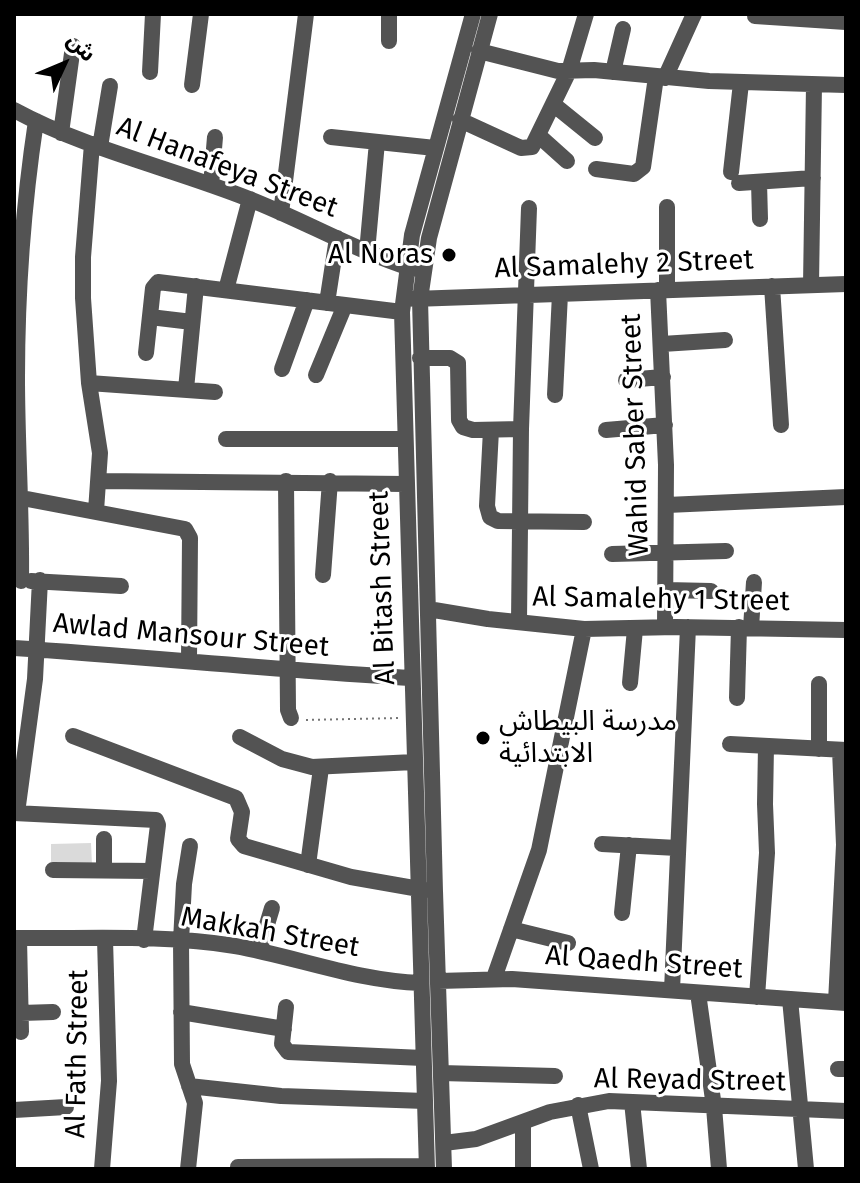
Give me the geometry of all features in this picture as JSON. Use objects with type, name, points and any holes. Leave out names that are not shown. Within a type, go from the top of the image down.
[{"type":"street","points":[[150,72],[153,14]]},
{"type":"street","points":[[192,85],[201,14]]},
{"type":"street","points":[[281,213],[306,14]]},
{"type":"street","points":[[389,14],[389,41]]},
{"type":"street","name":"Al Bitash Street","points":[[414,269],[412,235],[473,14]]},
{"type":"street","name":"Al Bitash Street","points":[[444,1169],[441,1073],[417,890],[405,439],[408,303],[414,269],[436,207],[490,14]]},
{"type":"street","points":[[460,120],[526,149],[532,147],[569,71],[586,14]]},
{"type":"street","points":[[596,169],[634,174],[643,167],[660,77],[694,14]]},
{"type":"street","points":[[755,16],[846,22]]},
{"type":"street","points":[[613,72],[623,29]]},
{"type":"street","points":[[61,133],[73,46]]},
{"type":"street","points":[[479,51],[536,67],[569,71],[741,83],[846,85]]},
{"type":"street","points":[[741,83],[735,178],[759,182],[813,178]]},
{"type":"street","points":[[811,285],[814,85]]},
{"type":"street","points":[[96,511],[100,453],[89,383],[83,257],[96,146],[110,86]]},
{"type":"street","points":[[553,104],[595,138]]},
{"type":"street","name":"Al Hanafeya Street","points":[[14,110],[61,133],[250,199],[367,252],[414,269]]},
{"type":"street","points":[[36,121],[21,238],[17,338],[17,422],[22,498],[18,581],[121,586]]},
{"type":"street","points":[[538,135],[567,161]]},
{"type":"street","points":[[211,185],[215,137]]},
{"type":"street","points":[[331,137],[435,148]]},
{"type":"street","points":[[367,252],[377,142]]},
{"type":"street","points":[[759,182],[760,219]]},
{"type":"street","points":[[226,290],[250,199]]},
{"type":"street","name":"Wahid Saber Street","points":[[665,627],[667,505],[662,290],[667,207]]},
{"type":"street","points":[[519,622],[521,429],[529,208]]},
{"type":"street","points":[[316,375],[336,304],[337,238]]},
{"type":"street","name":"Al Samalehy 2 Street","points":[[150,317],[153,286],[156,283],[336,304],[846,284]]},
{"type":"street","points":[[186,389],[196,286]]},
{"type":"street","points":[[772,286],[781,425]]},
{"type":"street","points":[[555,395],[560,294]]},
{"type":"street","points":[[282,369],[307,300]]},
{"type":"street","name":"Al Bitash Street","points":[[408,303],[420,358],[435,891],[423,1058],[427,1168]]},
{"type":"street","points":[[146,353],[150,317],[192,322]]},
{"type":"street","points":[[662,344],[725,340]]},
{"type":"street","points":[[420,358],[456,361],[459,366],[460,424],[470,430],[521,429]]},
{"type":"street","points":[[626,380],[663,377]]},
{"type":"street","points":[[89,383],[215,392]]},
{"type":"street","points":[[606,430],[665,425]]},
{"type":"street","points":[[491,430],[487,513],[495,520],[584,522]]},
{"type":"street","points":[[226,439],[405,439]]},
{"type":"street","points":[[100,481],[330,481],[406,490],[424,498]]},
{"type":"street","points":[[286,481],[291,718]]},
{"type":"street","points":[[323,575],[330,481]]},
{"type":"street","points":[[667,505],[846,497]]},
{"type":"street","points":[[22,498],[185,529],[190,538],[189,660]]},
{"type":"street","points":[[612,554],[726,551]]},
{"type":"street","points":[[40,580],[38,649],[22,711],[15,813],[153,819],[157,822],[144,940]]},
{"type":"street","points":[[737,698],[754,582]]},
{"type":"street","points":[[666,590],[711,591]]},
{"type":"street","name":"Al Samalehy 1 Street","points":[[428,609],[584,629],[846,630]]},
{"type":"street","points":[[672,990],[688,627]]},
{"type":"street","points":[[494,978],[544,830],[584,629]]},
{"type":"street","points":[[630,683],[635,629]]},
{"type":"street","name":"Awlad Mansour Street","points":[[14,648],[411,678]]},
{"type":"street","points":[[819,684],[819,749]]},
{"type":"street","points":[[73,736],[236,798],[242,807],[238,839],[242,845],[373,882],[435,891]]},
{"type":"street","points":[[240,737],[292,763],[321,768],[414,762]]},
{"type":"street","points":[[730,744],[843,750],[841,1002]]},
{"type":"street","points":[[757,997],[767,853],[766,746]]},
{"type":"street","points":[[308,865],[321,768]]},
{"type":"street","points":[[104,839],[104,870]]},
{"type":"street","points":[[602,844],[677,848]]},
{"type":"street","points":[[622,913],[629,845]]},
{"type":"street","points":[[188,1169],[195,1103],[182,1064],[181,941],[190,846]]},
{"type":"street","points":[[53,870],[152,871]]},
{"type":"street","points":[[259,951],[272,908]]},
{"type":"street","points":[[511,929],[568,943]]},
{"type":"street","points":[[17,938],[21,1032]]},
{"type":"street","name":"Makkah Street","points":[[17,938],[181,941],[259,951],[379,979],[429,982]]},
{"type":"street","name":"Al Fath Street","points":[[102,1169],[109,1081],[105,939]]},
{"type":"street","name":"Al Qaedh Street","points":[[429,982],[494,978],[841,1002]]},
{"type":"street","points":[[698,993],[719,1169]]},
{"type":"street","points":[[790,999],[806,1169]]},
{"type":"street","points":[[286,1007],[282,1044],[288,1052],[423,1058]]},
{"type":"street","points":[[21,1013],[53,1012]]},
{"type":"street","points":[[181,1012],[284,1029]]},
{"type":"street","points":[[441,1073],[555,1076]]},
{"type":"street","points":[[189,1086],[262,1095],[425,1101]]},
{"type":"street","name":"Al Reyad Street","points":[[444,1143],[492,1135],[578,1105],[609,1101],[846,1111]]},
{"type":"street","points":[[632,1102],[639,1169]]},
{"type":"street","points":[[578,1105],[591,1169]]},
{"type":"street","points":[[14,1110],[66,1107]]},
{"type":"street","points":[[523,1122],[523,1169]]},
{"type":"street","points":[[238,1167],[427,1168]]},
{"type":"path","points":[[291,718],[413,718]]},
{"type":"shaded area","points":[[91,843],[92,865],[51,866],[51,844]]},
{"type":"place","name":"Al Noras","points":[[449,255]]},
{"type":"place","name":"مدرسة البيطاش الابتدائية","points":[[483,738]]}]
